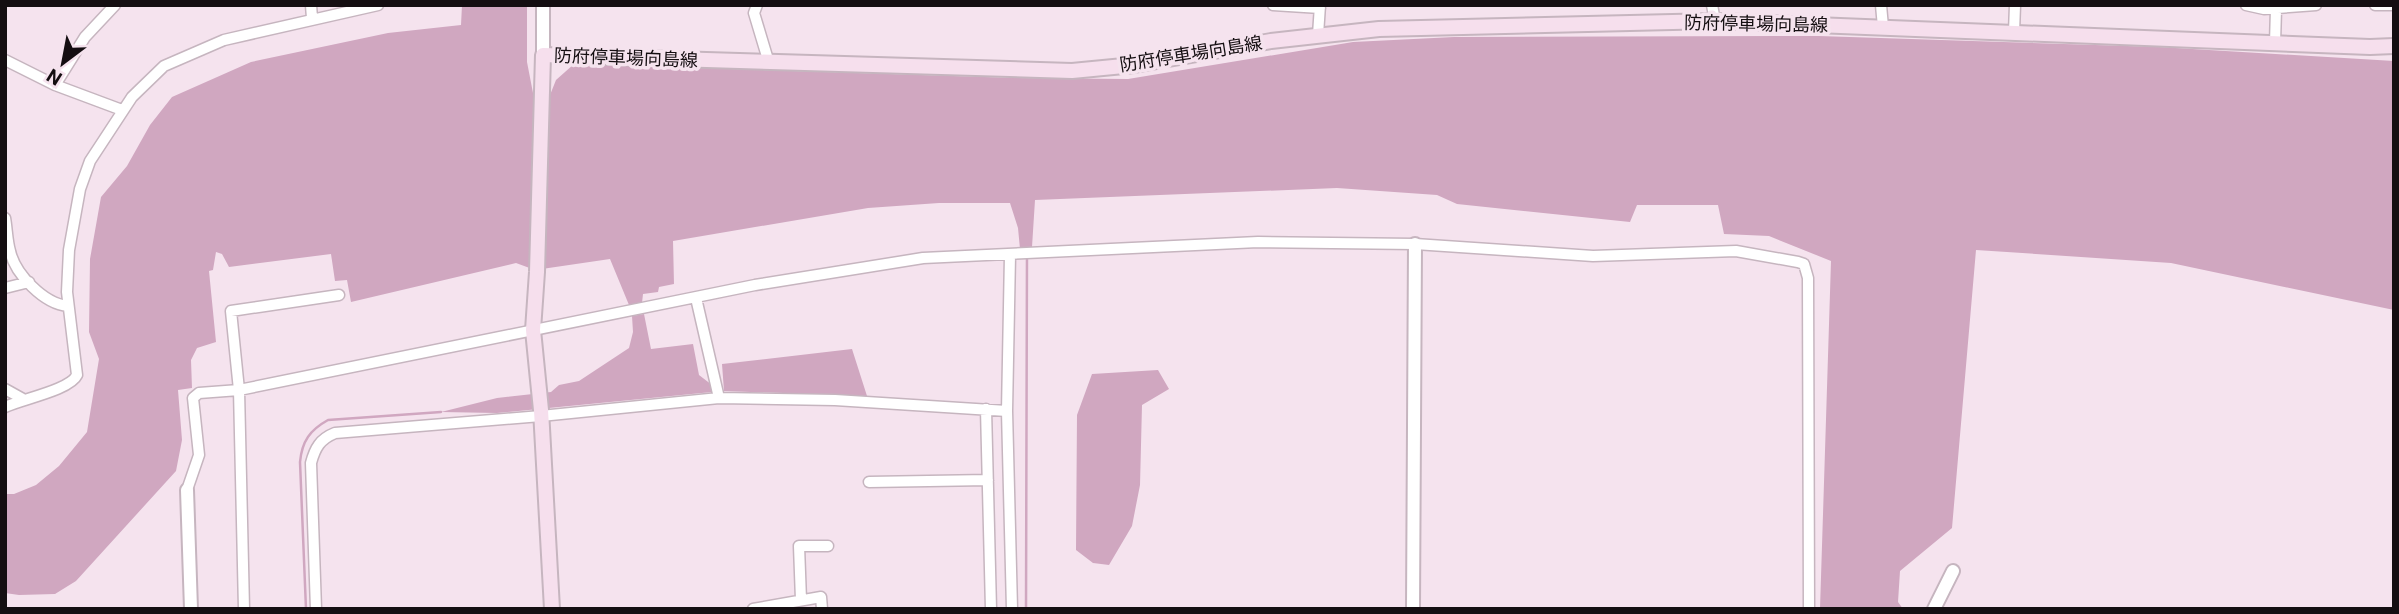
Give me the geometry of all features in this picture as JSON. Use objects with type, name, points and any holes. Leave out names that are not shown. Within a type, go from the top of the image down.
[{"type":"main road","name":"防府停車場向島線","points":[[552,609],[541,413],[533,330],[543,55],[1072,71],[1134,65],[1318,35],[1379,29],[1715,21],[2394,46]]},
{"type":"street","points":[[55,85],[85,37],[115,5]]},
{"type":"street","points":[[310,5],[312,18]]},
{"type":"street","points":[[5,407],[54,391],[75,381],[78,375],[68,306],[69,250],[80,190],[90,161],[122,110],[149,78],[179,58],[224,40],[378,5]]},
{"type":"street","points":[[543,5],[543,55]]},
{"type":"street","points":[[758,5],[754,13],[769,63]]},
{"type":"street","points":[[1273,5],[1320,7],[1318,35]]},
{"type":"street","points":[[1712,5],[1715,21]]},
{"type":"street","points":[[1881,5],[1883,27]]},
{"type":"street","points":[[2014,32],[2015,5]]},
{"type":"street","points":[[2246,5],[2276,9],[2316,5]]},
{"type":"street","points":[[2375,5],[2393,5]]},
{"type":"street","points":[[2275,43],[2276,9]]},
{"type":"street","points":[[5,60],[55,85],[122,110]]},
{"type":"street","points":[[5,218],[14,262],[29,282],[52,302],[68,306]]},
{"type":"street","points":[[191,609],[187,490],[199,455],[193,398],[199,393],[239,390],[755,285],[923,258],[1258,242],[1415,244],[1593,256],[1736,251],[1780,257],[1804,264],[1808,278],[1809,609]]},
{"type":"street","points":[[1413,609],[1415,244]]},
{"type":"street","points":[[1010,255],[1007,411],[1012,609]]},
{"type":"street","points":[[5,288],[29,282]]},
{"type":"street","points":[[244,609],[239,390],[231,311],[339,295]]},
{"type":"street","points":[[696,298],[719,398]]},
{"type":"street","points":[[5,389],[23,399]]},
{"type":"street","points":[[316,609],[311,463],[318,444],[335,433],[719,398],[835,400],[1007,411]]},
{"type":"street","points":[[986,409],[992,609]]},
{"type":"street","points":[[869,482],[988,480]]},
{"type":"street","points":[[802,600],[799,546],[828,546]]},
{"type":"street","points":[[1934,609],[1953,571]]},
{"type":"street","points":[[753,609],[821,597],[822,609]]},
{"type":"shaded area","points":[[462,5],[527,5],[527,62],[533,93],[550,95],[556,80],[574,64],[1128,79],[1353,42],[1454,37],[1819,36],[2159,47],[2394,61],[2394,310],[2171,263],[1976,250],[1952,528],[1900,571],[1898,602],[1903,609],[1820,609],[1831,261],[1769,236],[1724,234],[1718,205],[1637,205],[1630,222],[1457,204],[1437,195],[1337,188],[1035,200],[1032,247],[1020,249],[1018,228],[1010,203],[939,203],[868,208],[673,241],[674,284],[659,287],[658,292],[643,294],[642,303],[629,305],[610,259],[535,270],[516,263],[351,302],[347,280],[335,281],[331,254],[229,267],[222,254],[216,252],[213,270],[209,271],[216,342],[197,348],[191,360],[192,388],[178,390],[182,440],[176,471],[76,581],[55,594],[5,593],[5,494],[14,494],[36,485],[59,466],[87,432],[99,359],[89,332],[90,259],[101,197],[127,166],[150,125],[172,97],[251,62],[388,33],[461,25]]},
{"type":"shaded area","points":[[644,314],[651,349],[693,344],[699,375],[712,385],[712,392],[497,413],[441,412],[497,398],[551,392],[559,385],[579,381],[629,348],[633,332],[632,316]]},
{"type":"shaded area","points":[[852,349],[867,396],[724,391],[722,364]]},
{"type":"shaded area","points":[[1158,370],[1169,389],[1142,405],[1140,485],[1132,526],[1109,565],[1093,563],[1076,550],[1077,415],[1092,374]]},
{"type":"waterway","points":[[1026,609],[1027,248]]},
{"type":"waterway","points":[[306,609],[300,462],[308,437],[328,420],[441,412]]}]
